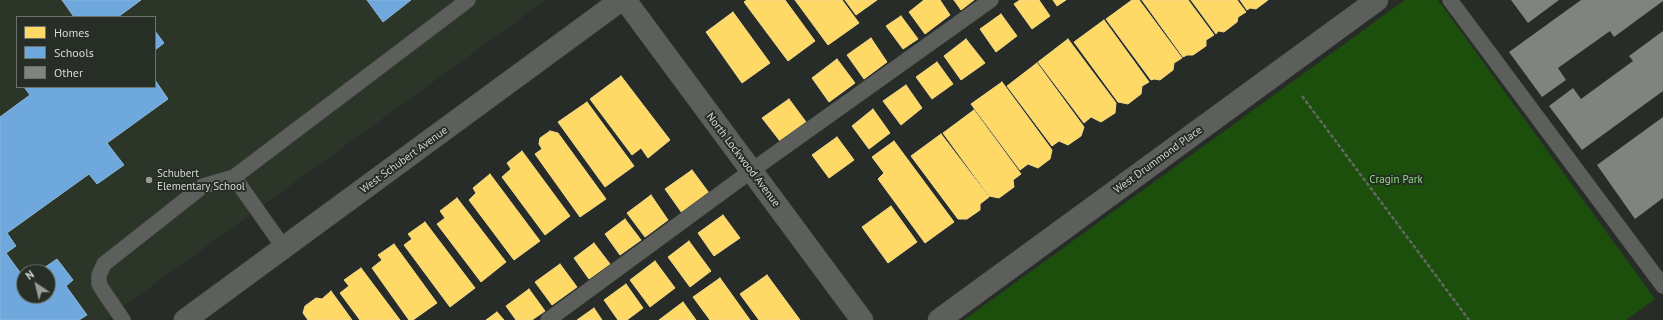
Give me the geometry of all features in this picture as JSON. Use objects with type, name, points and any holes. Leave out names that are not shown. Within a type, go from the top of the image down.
[{"type":"street","name":"West Schubert Avenue","points":[[185,320],[621,0]]},
{"type":"street","name":"North Lockwood Avenue","points":[[625,0],[862,320]]},
{"type":"street","name":"West Drummond Place","points":[[939,320],[1377,0]]},
{"type":"lane","points":[[123,320],[99,284],[99,275],[104,264],[203,186],[234,177],[468,0]]},
{"type":"lane","points":[[548,320],[751,171],[991,0]]},
{"type":"lane","points":[[1450,0],[1663,286]]},
{"type":"lane","points":[[234,177],[284,248]]},
{"type":"path","points":[[1302,96],[1469,320]]},
{"type":"shaded area","name":"Schubert Elementary School","points":[[0,0],[546,0],[105,320],[0,320]]},
{"type":"green space","name":"Cragin Park","points":[[1405,0],[1438,0],[1655,299],[1626,320],[964,320]]},
{"type":"building: Homes","points":[[747,0],[785,0],[815,41],[788,61],[744,2]]},
{"type":"building: Homes","points":[[795,0],[842,0],[859,23],[828,45]]},
{"type":"building: Homes","points":[[845,0],[877,0],[856,15]]},
{"type":"building: Homes","points":[[924,0],[940,0],[950,15],[925,34],[909,12]]},
{"type":"building: Homes","points":[[954,0],[974,0],[961,10]]},
{"type":"building: Homes","points":[[1020,0],[1039,0],[1050,16],[1032,29],[1014,4]]},
{"type":"building: Homes","points":[[1053,0],[1066,0],[1057,6]]},
{"type":"building: Homes","points":[[1132,0],[1139,0],[1182,58],[1174,63],[1173,70],[1160,80],[1151,80],[1106,19]]},
{"type":"building: Homes","points":[[1142,0],[1188,0],[1214,35],[1206,40],[1206,46],[1193,55],[1183,57]]},
{"type":"building: Homes","points":[[1191,0],[1237,0],[1246,12],[1238,17],[1237,22],[1224,32],[1218,31],[1216,34]]},
{"type":"building: Homes","points":[[1240,0],[1268,0],[1256,9],[1250,8],[1247,10]]},
{"type":"building: Homes","points":[[733,12],[770,63],[742,83],[706,32]]},
{"type":"building: Homes","points":[[1001,14],[1017,36],[996,52],[980,29]]},
{"type":"building: Homes","points":[[901,16],[918,39],[903,49],[886,26]]},
{"type":"building: Homes","points":[[1104,20],[1149,82],[1142,86],[1141,94],[1128,104],[1118,102],[1074,42]]},
{"type":"building: Homes","points":[[871,38],[887,62],[864,79],[847,55]]},
{"type":"building: Homes","points":[[966,39],[985,63],[961,80],[944,56]]},
{"type":"building: Homes","points":[[1068,39],[1116,103],[1115,113],[1101,122],[1091,117],[1084,123],[1038,62]]},
{"type":"building: Homes","points":[[837,59],[855,83],[829,102],[812,78]]},
{"type":"building: Homes","points":[[937,62],[953,84],[932,99],[916,77]]},
{"type":"building: Homes","points":[[1037,63],[1084,127],[1081,136],[1068,145],[1059,141],[1052,146],[1007,86]]},
{"type":"building: Homes","points":[[621,76],[670,140],[648,158],[641,148],[632,155],[590,99]]},
{"type":"building: Homes","points":[[1002,82],[1052,150],[1050,159],[1038,168],[1028,164],[1020,170],[971,104]]},
{"type":"building: Homes","points":[[906,85],[922,108],[901,125],[883,101]]},
{"type":"building: Homes","points":[[789,99],[806,122],[780,141],[762,118]]},
{"type":"building: Homes","points":[[587,102],[634,166],[605,187],[558,122]]},
{"type":"building: Homes","points":[[873,109],[890,133],[869,149],[852,126]]},
{"type":"building: Homes","points":[[974,110],[1021,174],[1013,180],[1014,187],[999,198],[989,196],[943,133]]},
{"type":"building: Homes","points":[[550,131],[558,133],[606,199],[580,217],[535,154],[542,149],[539,144],[540,138]]},
{"type":"building: Homes","points":[[941,134],[989,197],[980,204],[980,210],[967,219],[958,219],[911,156]]},
{"type":"building: Homes","points":[[837,137],[854,160],[829,178],[812,155]]},
{"type":"building: Homes","points":[[894,141],[954,222],[925,243],[878,179],[884,173],[872,157]]},
{"type":"building: Homes","points":[[522,151],[570,216],[545,235],[502,177],[511,169],[507,163]]},
{"type":"building: Homes","points":[[692,170],[709,193],[682,213],[665,189]]},
{"type":"building: Homes","points":[[490,174],[540,241],[514,260],[469,200],[476,193],[473,188]]},
{"type":"building: Homes","points":[[651,195],[668,220],[645,237],[627,213]]},
{"type":"building: Homes","points":[[457,198],[506,262],[481,282],[437,224],[445,218],[440,211]]},
{"type":"building: Homes","points":[[891,206],[917,242],[888,263],[862,227]]},
{"type":"building: Homes","points":[[723,215],[740,238],[714,256],[698,233]]},
{"type":"building: Homes","points":[[625,219],[641,240],[620,255],[605,234]]},
{"type":"building: Homes","points":[[425,222],[475,288],[450,307],[404,245],[412,239],[408,234]]},
{"type":"building: Homes","points":[[689,241],[711,271],[690,287],[668,257]]},
{"type":"building: Homes","points":[[594,243],[610,264],[589,279],[574,258]]},
{"type":"building: Homes","points":[[394,244],[437,303],[413,320],[409,320],[372,268],[382,260],[378,255]]},
{"type":"building: Homes","points":[[655,261],[675,288],[650,307],[630,280]]},
{"type":"building: Homes","points":[[560,264],[577,287],[552,305],[535,282]]},
{"type":"building: Homes","points":[[361,268],[400,320],[360,320],[340,293],[349,286],[344,280]]},
{"type":"building: Homes","points":[[767,275],[800,320],[759,320],[740,294]]},
{"type":"building: Homes","points":[[720,278],[750,320],[710,320],[693,297]]},
{"type":"building: Homes","points":[[626,284],[643,308],[627,320],[618,320],[604,300]]},
{"type":"building: Homes","points":[[529,289],[545,311],[532,320],[516,320],[506,306]]},
{"type":"building: Homes","points":[[331,291],[352,320],[308,320],[303,313],[305,306],[316,298],[322,299]]},
{"type":"building: Homes","points":[[683,302],[696,320],[659,320]]},
{"type":"building: Homes","points":[[594,308],[602,320],[577,320]]},
{"type":"building: Homes","points":[[497,312],[504,320],[486,320]]},
{"type":"building: Schools","points":[[62,0],[141,0],[119,16],[73,16]]},
{"type":"building: Schools","points":[[367,0],[411,0],[383,22]]},
{"type":"building: Schools","points":[[156,32],[164,43],[156,49]]},
{"type":"building: Schools","points":[[156,81],[168,99],[107,143],[124,165],[97,184],[89,174],[7,233],[16,246],[6,253],[16,267],[16,304],[56,304],[56,264],[50,264],[57,259],[73,280],[66,286],[87,315],[79,320],[0,320],[0,117],[30,95],[25,88],[156,88]]},
{"type":"building: Other","points":[[1511,0],[1559,0],[1528,23]]},
{"type":"building: Other","points":[[1581,0],[1663,1],[1614,37],[1610,31],[1558,68],[1566,80],[1542,97],[1509,52]]},
{"type":"building: Other","points":[[1663,31],[1663,91],[1582,150],[1549,106],[1573,88],[1581,99],[1633,61],[1629,56]]},
{"type":"building: Other","points":[[1663,117],[1663,198],[1635,219],[1597,165]]},
{"type":"place","name":"Schubert Elementary School","points":[[149,180]]}]
